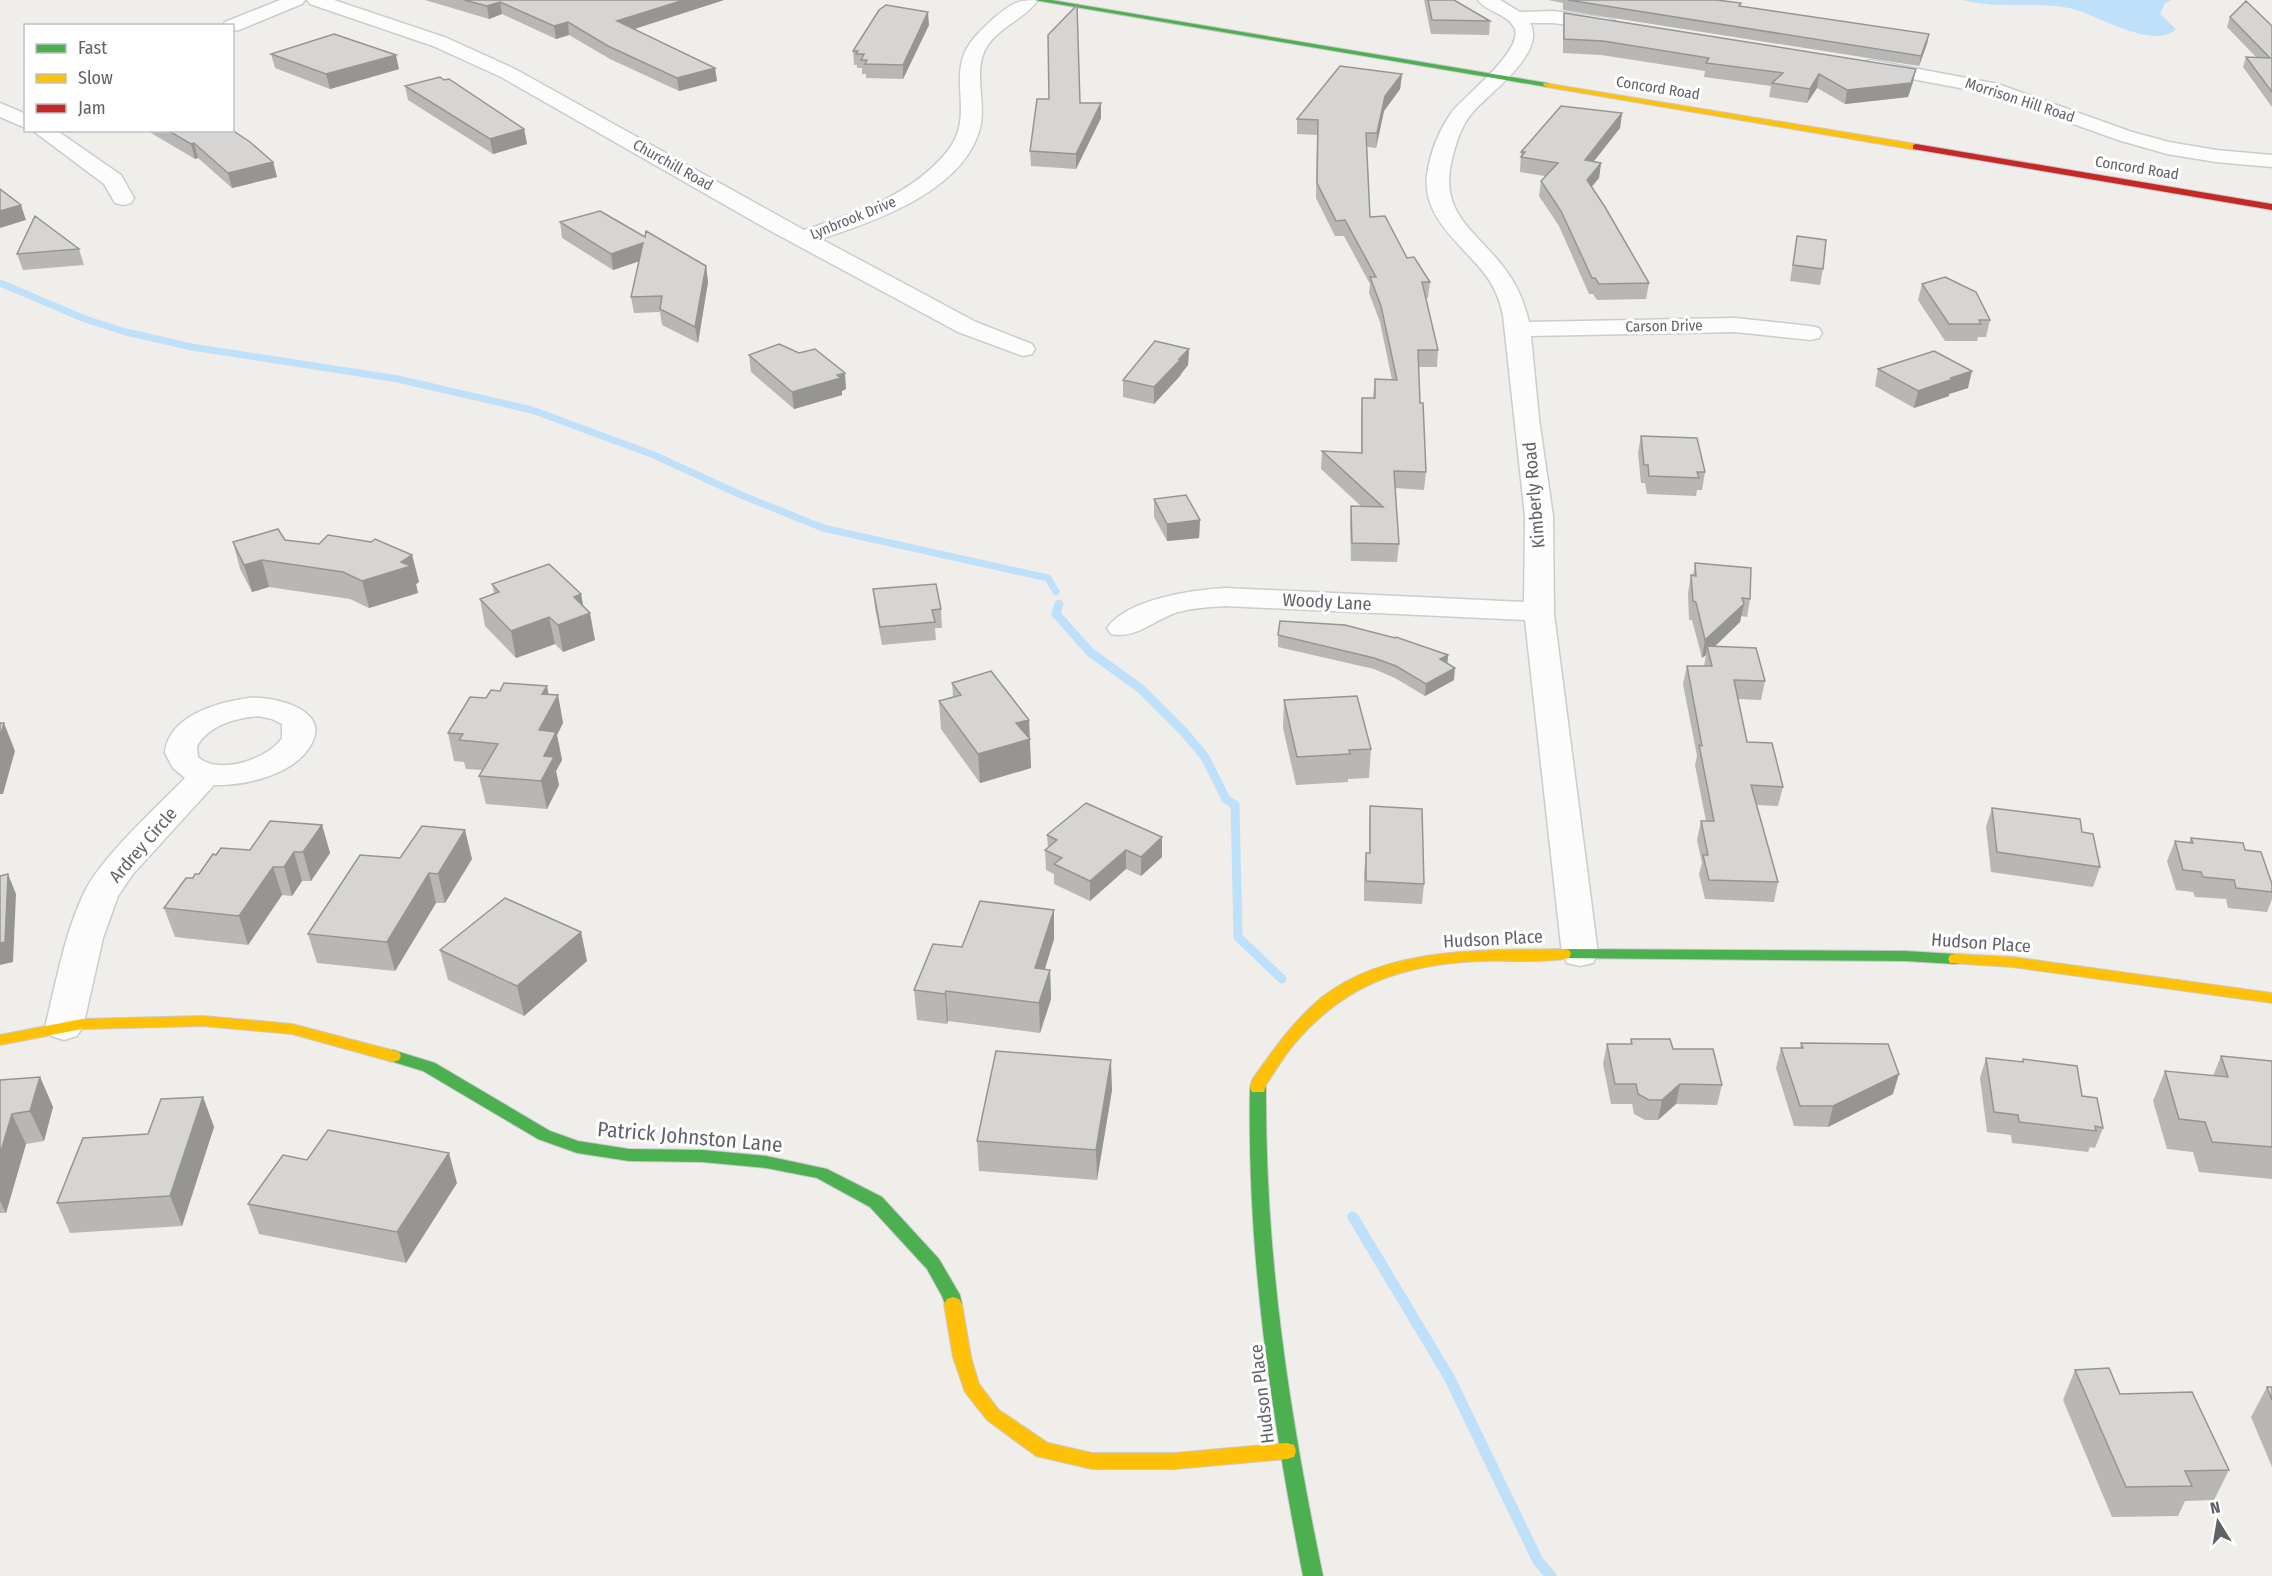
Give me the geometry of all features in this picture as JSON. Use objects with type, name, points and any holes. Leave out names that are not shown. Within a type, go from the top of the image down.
[{"type":"street","points":[[234,25],[296,0]]},
{"type":"street","name":"Churchill Road","points":[[316,0],[440,42],[499,69],[967,327],[1023,349]]},
{"type":"street","name":"Lynbrook Drive","points":[[803,238],[868,215],[901,199],[928,181],[946,165],[960,147],[969,130],[973,111],[972,58],[977,47],[1029,0]]},
{"type":"street","name":"Concord Road","points":[[1038,0],[2272,207]]},
{"type":"street","points":[[1487,0],[1517,18],[1561,18],[1626,27]]},
{"type":"street","name":"Kimberly Road","points":[[1517,18],[1524,29],[1526,39],[1518,53],[1466,108],[1455,123],[1447,141],[1437,177],[1438,192],[1448,217],[1462,236],[1494,270],[1508,292],[1518,329],[1526,419],[1540,518],[1539,612],[1580,954]]},
{"type":"street","name":"Morrison Hill Road","points":[[1853,63],[1991,88],[2125,136],[2167,148],[2216,156],[2272,161]]},
{"type":"street","points":[[0,109],[24,121]]},
{"type":"street","points":[[45,132],[113,180],[123,198]]},
{"type":"street","name":"Carson Drive","points":[[1518,329],[1735,325],[1810,333]]},
{"type":"street","name":"Woody Lane","points":[[1122,628],[1142,615],[1179,602],[1217,598],[1539,612]]},
{"type":"street","name":"Ardrey Circle","points":[[64,1027],[85,938],[101,894],[121,866],[207,774]]},
{"type":"street","name":"Hudson Place","points":[[1312,1576],[1287,1451],[1258,1198],[1256,1141],[1258,1084],[1277,1052],[1332,996],[1354,982],[1378,972],[1413,963],[1461,956],[1580,954],[1963,958],[2013,962],[2272,998]]},
{"type":"street","name":"Patrick Johnston Lane","points":[[0,1040],[82,1024],[203,1021],[292,1029],[429,1067],[544,1135],[577,1147],[628,1155],[702,1156],[766,1162],[821,1173],[876,1202],[933,1264],[951,1295],[970,1387],[993,1415],[1042,1450],[1092,1461],[1175,1461],[1287,1451]]},
{"type":"water","points":[[1963,0],[2172,0],[2165,3],[2160,14],[2176,29],[2167,34],[2155,36],[2127,30],[2077,10],[2063,7],[1991,4]]},
{"type":"building","points":[[464,0],[684,0],[617,21],[715,68],[677,78],[608,46],[568,22],[554,26],[500,2],[487,6]]},
{"type":"building","points":[[1428,0],[1454,0],[1490,21],[1432,20]]},
{"type":"building","points":[[1568,0],[1716,0],[1741,3],[1739,6],[1929,34],[1921,56]]},
{"type":"building","points":[[2246,1],[2272,26],[2272,92],[2246,57],[2270,58],[2230,17]]},
{"type":"building","points":[[886,5],[928,12],[903,65],[865,64],[867,60],[861,60],[864,54],[856,54],[858,51],[853,51],[879,10]]},
{"type":"building","points":[[1077,5],[1080,103],[1101,103],[1076,154],[1030,151],[1037,99],[1049,99],[1048,35]]},
{"type":"building","points":[[1564,13],[1916,69],[1911,83],[1847,90],[1819,74],[1810,89],[1772,83],[1783,73],[1706,63],[1709,58],[1603,41],[1564,39]]},
{"type":"building","points":[[334,34],[396,55],[326,74],[271,54]]},
{"type":"building","points":[[1340,66],[1402,74],[1385,96],[1377,133],[1366,133],[1370,217],[1385,216],[1407,258],[1414,257],[1430,282],[1422,282],[1438,350],[1418,350],[1426,472],[1394,471],[1399,544],[1352,543],[1351,506],[1383,507],[1322,451],[1362,453],[1362,398],[1375,398],[1375,379],[1397,380],[1381,306],[1370,277],[1376,277],[1345,220],[1336,221],[1317,183],[1318,120],[1297,119]]},
{"type":"building","points":[[440,77],[444,80],[449,79],[524,129],[490,139],[405,86]]},
{"type":"building","points":[[1561,106],[1622,113],[1585,160],[1601,163],[1587,180],[1649,283],[1599,284],[1595,278],[1592,278],[1561,211],[1541,181],[1558,163],[1521,157],[1525,152],[1521,152]]},
{"type":"building","points":[[234,131],[273,162],[228,173],[194,143],[191,144],[170,132]]},
{"type":"building","points":[[0,189],[21,205],[0,211]]},
{"type":"building","points":[[600,211],[645,237],[646,231],[706,266],[695,327],[660,309],[662,296],[631,297],[643,243],[611,254],[560,222]]},
{"type":"building","points":[[35,216],[79,249],[17,254]]},
{"type":"building","points":[[1797,236],[1826,240],[1823,269],[1793,265]]},
{"type":"building","points":[[1945,277],[1976,292],[1990,320],[1979,320],[1981,324],[1949,324],[1922,284]]},
{"type":"building","points":[[1155,341],[1189,349],[1154,387],[1123,380]]},
{"type":"building","points":[[779,344],[799,353],[815,349],[845,373],[837,375],[841,378],[792,392],[749,355]]},
{"type":"building","points":[[1934,351],[1972,371],[1918,391],[1878,369]]},
{"type":"building","points":[[1641,436],[1697,438],[1705,472],[1697,472],[1699,478],[1649,476],[1648,465],[1644,465]]},
{"type":"building","points":[[1186,495],[1200,520],[1167,524],[1154,499]]},
{"type":"building","points":[[278,529],[285,540],[319,544],[328,535],[371,542],[375,539],[412,555],[401,562],[411,566],[362,581],[343,572],[262,560],[244,565],[233,542]]},
{"type":"building","points":[[1695,563],[1751,568],[1750,599],[1742,598],[1744,604],[1705,640],[1696,602],[1693,601],[1691,575],[1696,576]]},
{"type":"building","points":[[549,564],[581,594],[574,597],[590,613],[558,625],[549,617],[511,631],[480,599],[499,592],[492,584]]},
{"type":"building","points":[[936,584],[941,609],[932,610],[935,622],[880,627],[873,589]]},
{"type":"building","points":[[1280,621],[1345,625],[1396,637],[1448,655],[1440,659],[1455,668],[1426,684],[1396,666],[1374,658],[1278,635]]},
{"type":"building","points":[[1707,646],[1756,648],[1765,681],[1734,680],[1747,742],[1772,743],[1783,787],[1751,785],[1778,882],[1709,880],[1703,855],[1708,855],[1701,821],[1714,821],[1687,666],[1712,666]]},
{"type":"building","points":[[991,671],[1029,720],[1016,723],[1030,739],[978,754],[939,701],[961,695],[952,683]]},
{"type":"building","points":[[504,683],[547,686],[542,694],[558,695],[539,730],[556,732],[544,756],[554,757],[541,781],[479,776],[498,744],[459,740],[463,734],[448,733],[470,697],[486,698],[491,690],[500,691]]},
{"type":"building","points":[[1357,696],[1371,749],[1349,750],[1350,754],[1297,757],[1284,700]]},
{"type":"building","points":[[0,723],[4,723],[0,737]]},
{"type":"building","points":[[1086,803],[1162,837],[1141,857],[1126,850],[1090,881],[1054,864],[1062,858],[1045,850],[1057,840],[1047,835]]},
{"type":"building","points":[[1370,806],[1422,809],[1424,884],[1366,881],[1366,853],[1370,853]]},
{"type":"building","points":[[1992,808],[2080,819],[2082,832],[2093,834],[2100,867],[1997,852]]},
{"type":"building","points":[[270,821],[322,825],[303,852],[294,852],[284,867],[273,867],[239,916],[164,908],[186,878],[193,878],[195,874],[199,874],[213,854],[216,855],[221,848],[250,850]]},
{"type":"building","points":[[422,826],[465,830],[438,874],[429,873],[387,942],[308,934],[360,855],[400,858]]},
{"type":"building","points":[[2191,838],[2243,843],[2245,850],[2261,852],[2272,884],[2272,892],[2236,888],[2234,880],[2203,877],[2201,872],[2183,870],[2175,841],[2193,843]]},
{"type":"building","points":[[8,874],[5,942],[0,943],[0,876]]},
{"type":"building","points":[[505,898],[581,932],[517,986],[440,950]]},
{"type":"building","points":[[980,901],[1054,910],[1035,968],[1050,970],[1039,1003],[946,991],[945,994],[914,990],[933,944],[962,947]]},
{"type":"building","points":[[1631,1039],[1670,1039],[1673,1049],[1713,1049],[1722,1085],[1680,1084],[1662,1100],[1649,1100],[1638,1094],[1636,1084],[1615,1084],[1607,1044],[1632,1044]]},
{"type":"building","points":[[1801,1043],[1888,1044],[1899,1074],[1833,1106],[1800,1106],[1781,1048],[1803,1048]]},
{"type":"building","points":[[996,1051],[1111,1060],[1096,1150],[977,1141]]},
{"type":"building","points":[[2221,1056],[2272,1061],[2272,1147],[2212,1142],[2205,1122],[2179,1119],[2165,1071],[2228,1077]]},
{"type":"building","points":[[1986,1058],[2023,1062],[2023,1059],[2077,1066],[2082,1096],[2097,1098],[2103,1128],[2095,1126],[2096,1131],[2019,1122],[2018,1115],[1994,1112]]},
{"type":"building","points":[[40,1077],[30,1111],[12,1114],[0,1154],[0,1080]]},
{"type":"building","points":[[203,1097],[170,1196],[57,1203],[83,1138],[148,1134],[161,1099]]},
{"type":"building","points":[[328,1130],[449,1153],[397,1232],[248,1204],[283,1155],[307,1160]]},
{"type":"building","points":[[2109,1368],[2120,1394],[2192,1392],[2229,1470],[2185,1471],[2192,1486],[2126,1487],[2075,1370]]},
{"type":"building","points":[[2267,1387],[2272,1387],[2272,1400]]},
{"type":"waterway","points":[[0,283],[85,319],[126,332],[192,347],[398,379],[532,410],[654,455],[741,495],[823,528],[1048,578],[1056,592]]},
{"type":"waterway","points":[[1059,604],[1056,614],[1090,652],[1141,689],[1184,732],[1205,757],[1226,799],[1235,805],[1238,937],[1282,979]]},
{"type":"waterway","points":[[1353,1217],[1449,1377],[1538,1561],[1551,1576]]},
{"type":"traffic: fast","points":[[1038,0],[1547,85]]},
{"type":"traffic: fast","points":[[1564,954],[1905,956],[1955,959]]},
{"type":"traffic: fast","points":[[393,1056],[429,1067],[544,1135],[577,1147],[629,1155],[702,1156],[766,1162],[821,1173],[876,1202],[933,1264],[951,1295],[953,1304]]},
{"type":"traffic: fast","points":[[1258,1088],[1257,1150],[1264,1273],[1280,1395],[1313,1576]]},
{"type":"traffic: slow","points":[[1547,85],[1916,147]]},
{"type":"traffic: slow","points":[[1258,1088],[1258,1084],[1288,1040],[1320,1008],[1353,985],[1389,970],[1427,961],[1469,957],[1564,954]]},
{"type":"traffic: slow","points":[[1955,959],[2013,962],[2272,998]]},
{"type":"traffic: slow","points":[[0,1040],[82,1024],[203,1021],[292,1029],[393,1056]]},
{"type":"traffic: slow","points":[[953,1304],[962,1357],[971,1387],[993,1415],[1043,1450],[1092,1461],[1175,1461],[1287,1451]]},
{"type":"traffic: jam","points":[[1916,147],[2272,207]]}]
